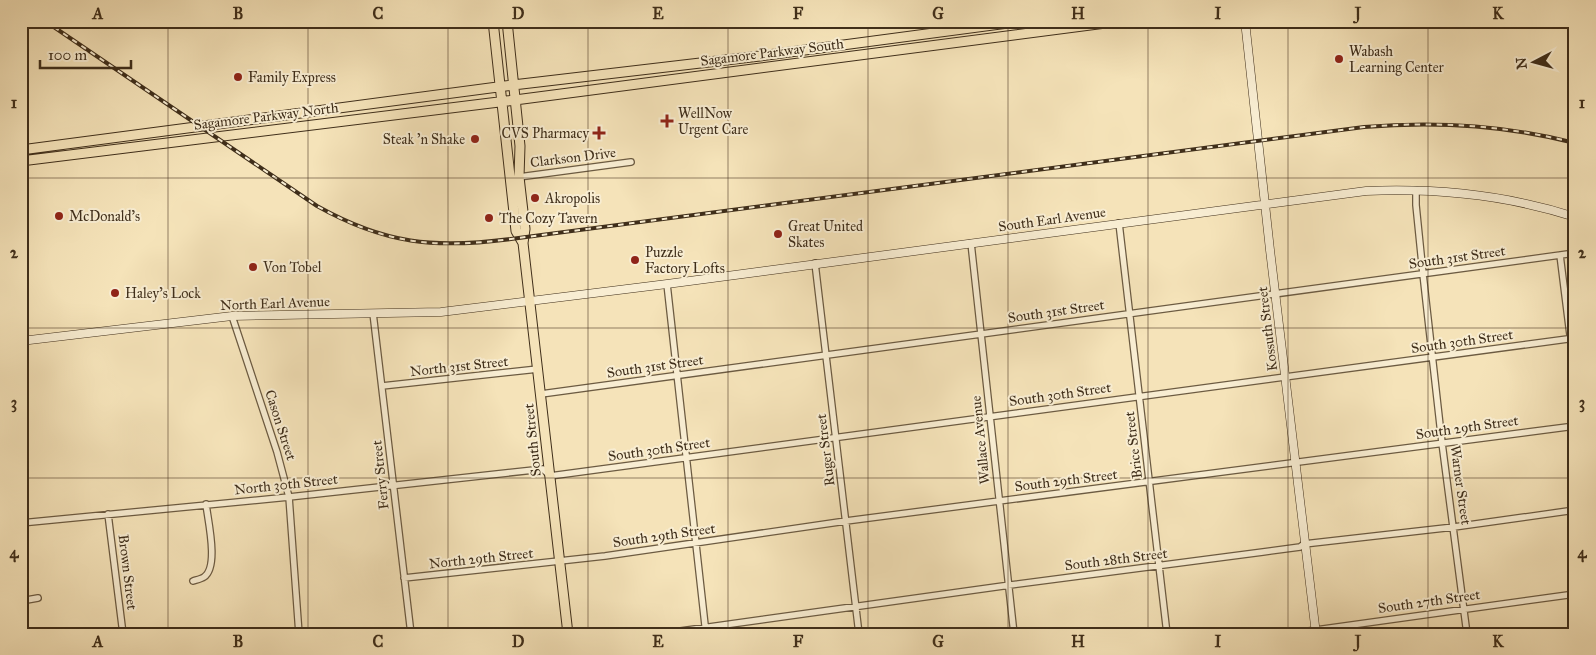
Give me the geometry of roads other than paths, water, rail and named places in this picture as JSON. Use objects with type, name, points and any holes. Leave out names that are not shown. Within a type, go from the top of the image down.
[{"type":"main road","name":"South Street","points":[[493,21],[516,231],[523,243]]},
{"type":"main road","name":"South Street","points":[[506,21],[520,146],[519,176],[525,229],[523,243],[568,634]]},
{"type":"main road","name":"Sagamore Parkway South","points":[[513,85],[760,56],[1024,21]]},
{"type":"main road","name":"Sagamore Parkway South","points":[[515,100],[1121,21]]},
{"type":"main road","name":"Sagamore Parkway North","points":[[21,150],[513,85]]},
{"type":"main road","name":"Sagamore Parkway North","points":[[21,161],[515,100]]},
{"type":"street","name":"Kossuth Street","points":[[1245,21],[1315,632]]},
{"type":"street","name":"Clarkson Drive","points":[[519,176],[631,162]]},
{"type":"street","name":"South Earl Avenue","points":[[531,301],[1366,191],[1416,190],[1463,193],[1534,205],[1575,217]]},
{"type":"street","name":"Warner Street","points":[[1416,190],[1423,274],[1442,443],[1467,634]]},
{"type":"street","name":"Brice Street","points":[[1119,223],[1167,634]]},
{"type":"street","name":"Wallace Avenue","points":[[971,243],[1014,634]]},
{"type":"street","name":"South 31st Street","points":[[541,394],[1575,253]]},
{"type":"street","points":[[1560,256],[1573,338],[1575,375]]},
{"type":"street","name":"Ruger Street","points":[[815,263],[859,634]]},
{"type":"street","points":[[667,284],[706,631]]},
{"type":"street","name":"North Earl Avenue","points":[[21,341],[232,316],[441,312],[531,301]]},
{"type":"street","name":"Ferry Street","points":[[373,312],[411,634]]},
{"type":"street","name":"Cason Street","points":[[232,316],[277,452],[289,497],[299,634]]},
{"type":"street","name":"South 30th Street","points":[[550,476],[1573,338]]},
{"type":"street","name":"North 31st Street","points":[[382,386],[538,369]]},
{"type":"street","name":"South 29th Street","points":[[560,561],[846,521],[1575,426]]},
{"type":"street","name":"North 30th Street","points":[[21,523],[289,497],[542,469],[550,476]]},
{"type":"street","points":[[193,581],[204,577],[210,570],[213,561],[206,504]]},
{"type":"street","name":"South 28th Street","points":[[659,634],[706,631],[1009,585],[1300,547],[1304,544],[1454,527],[1575,510]]},
{"type":"street","name":"Brown Street","points":[[108,514],[123,634]]},
{"type":"street","name":"North 29th Street","points":[[404,578],[560,561]]},
{"type":"street","name":"South 27th Street","points":[[1287,634],[1315,632],[1575,594]]},
{"type":"street","points":[[21,601],[38,598]]},
{"type":"railway","points":[[45,21],[317,206],[365,229],[388,236],[434,243],[483,242],[511,239],[1364,127],[1418,124],[1470,126],[1523,132],[1575,143]]},
{"type":"place","name":"Wabash Learning Center","points":[[1339,59]]},
{"type":"place","name":"Family Express","points":[[238,77]]},
{"type":"place","name":"WellNow Urgent Care","points":[[667,121]]},
{"type":"place","name":"CVS Pharmacy","points":[[599,133]]},
{"type":"place","name":"Steak 'n Shake","points":[[475,139]]},
{"type":"place","name":"Akropolis","points":[[535,198]]},
{"type":"place","name":"McDonald's","points":[[59,216]]},
{"type":"place","name":"The Cozy Tavern","points":[[489,218]]},
{"type":"place","name":"Great United Skates","points":[[778,234]]},
{"type":"place","name":"Puzzle Factory Lofts","points":[[635,260]]},
{"type":"place","name":"Von Tobel","points":[[253,267]]},
{"type":"place","name":"Haley's Lock","points":[[115,293]]}]
